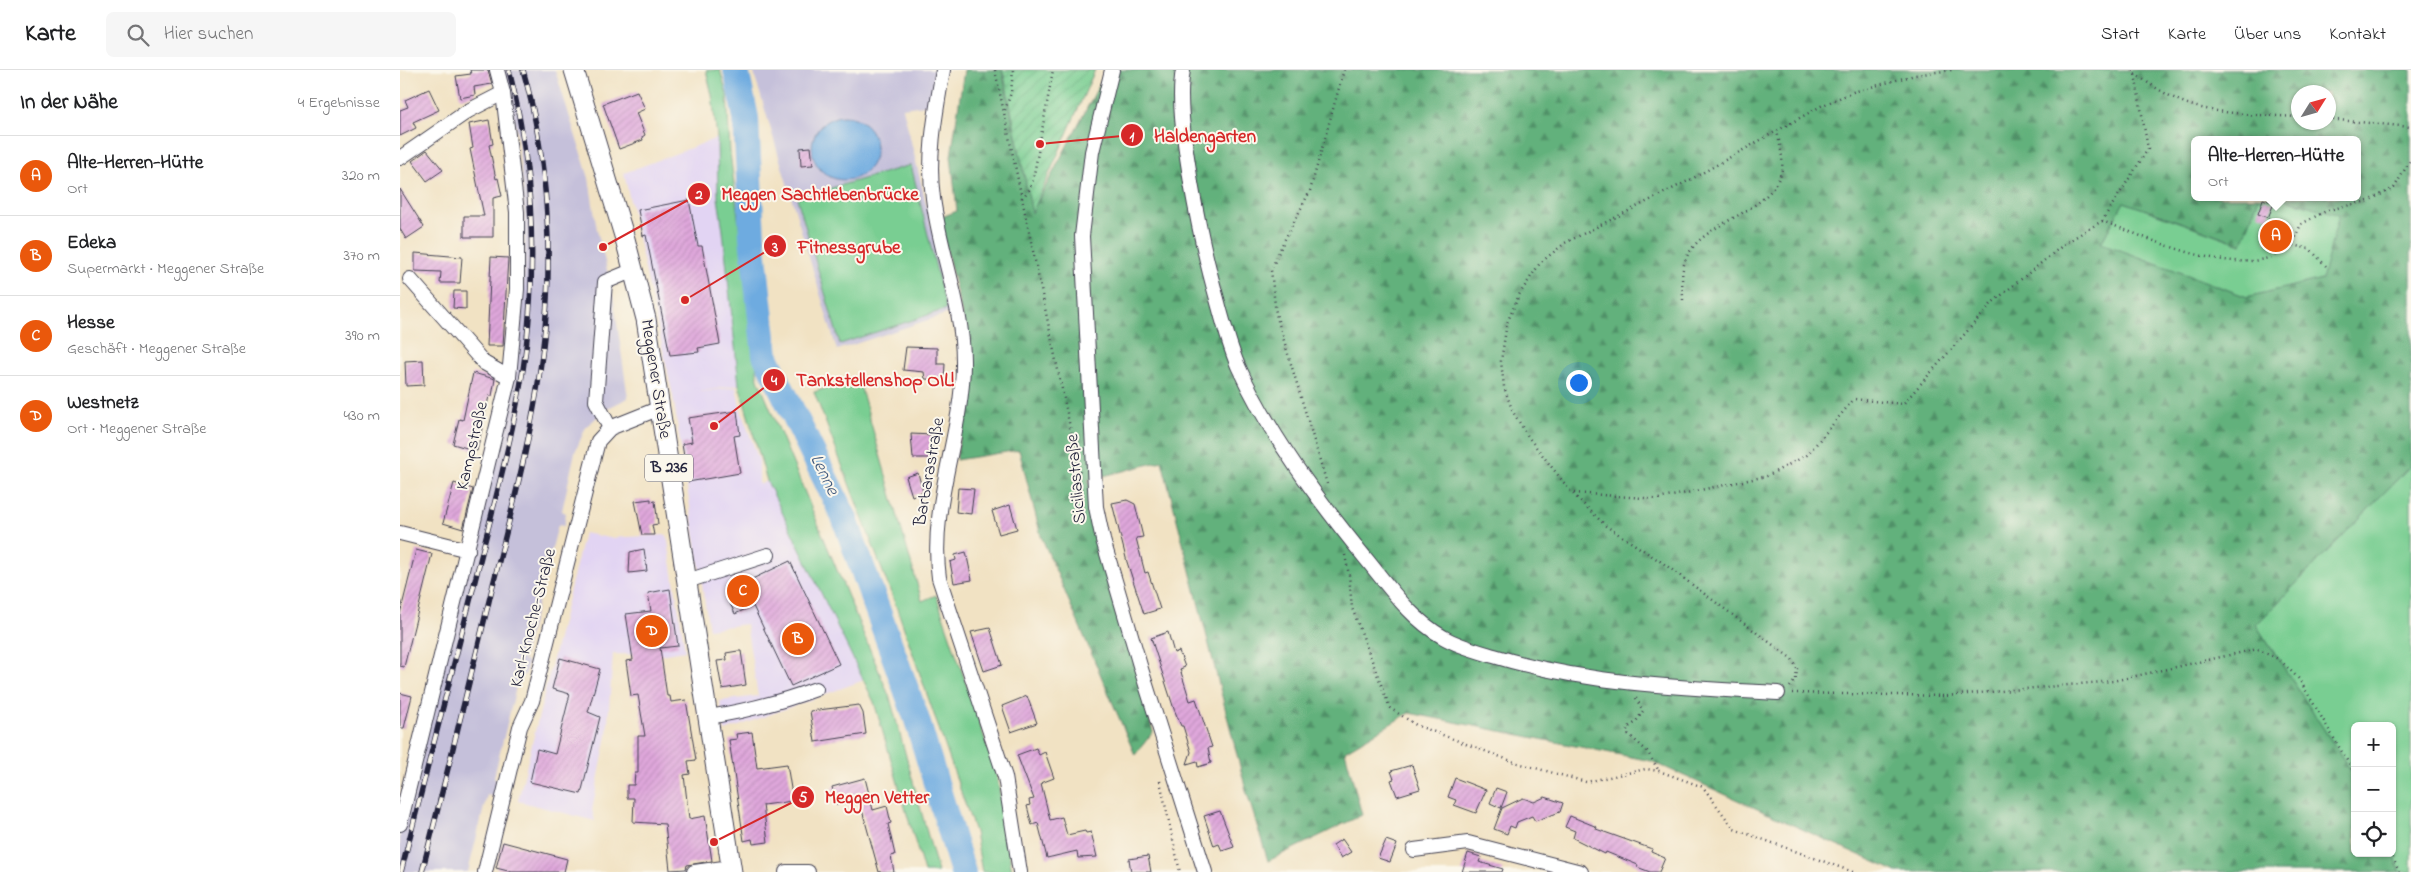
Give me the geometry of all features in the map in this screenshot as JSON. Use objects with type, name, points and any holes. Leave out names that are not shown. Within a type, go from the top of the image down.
[{"type":"main road","name":"Meggener Straße","points":[[576,70],[634,270],[648,329],[732,869]]},
{"type":"street","name":"Kampstraße","points":[[400,824],[509,377],[517,289],[517,212],[504,94],[498,70]]},
{"type":"street","name":"Barbarastraße","points":[[943,70],[931,180],[936,217],[962,339],[963,366],[958,421],[938,520],[936,558],[939,578],[1005,777],[1020,872]]},
{"type":"street","name":"Siciliastraße","points":[[1112,70],[1092,152],[1082,236],[1096,507],[1102,540],[1205,872]]},
{"type":"street","points":[[1184,70],[1181,84],[1189,169],[1200,236],[1237,364],[1260,407],[1331,516],[1402,602],[1424,623],[1444,638],[1524,666],[1572,676],[1702,689],[1778,693]]},
{"type":"street","points":[[400,158],[468,110],[504,94]]},
{"type":"street","points":[[634,270],[605,282],[596,401],[610,428],[660,408]]},
{"type":"street","points":[[410,279],[484,363],[509,377]]},
{"type":"street","name":"Karl-Knoche-Straße","points":[[485,872],[520,727],[532,701],[593,456],[598,441],[610,428]]},
{"type":"street","points":[[400,533],[468,550]]},
{"type":"street","points":[[687,581],[768,555]]},
{"type":"street","points":[[709,717],[789,699],[816,689]]},
{"type":"street","points":[[1414,850],[1468,843],[1542,860],[1581,872]]},
{"type":"street","points":[[694,872],[732,869]]},
{"type":"street","points":[[786,872],[808,872]]},
{"type":"path","points":[[995,70],[1076,464],[1081,480]]},
{"type":"path","points":[[1004,111],[1011,93],[1013,70]]},
{"type":"path","points":[[1022,198],[1029,190],[1033,180],[1053,70]]},
{"type":"path","points":[[1328,488],[1276,314],[1271,270],[1282,243],[1310,191],[1344,70]]},
{"type":"path","points":[[1778,693],[1790,688],[1796,679],[1798,668],[1792,659],[1663,563],[1606,526],[1572,493],[1529,438],[1513,412],[1504,387],[1501,361],[1507,323],[1519,295],[1540,263],[1565,243],[1688,181],[1820,106],[1853,92],[1915,75],[1952,70]]},
{"type":"path","points":[[2132,70],[2135,74],[2162,91],[2196,107],[2238,113],[2291,117]]},
{"type":"path","points":[[1572,493],[1658,498],[1767,476],[1807,456],[1854,399],[1903,404],[1993,302],[2067,242],[2102,221],[2148,149],[2135,74]]},
{"type":"path","points":[[2336,120],[2411,128]]},
{"type":"path","points":[[1683,300],[1683,269],[1688,255],[1699,241],[1724,223],[1755,206],[1769,194],[1782,172],[1777,131]]},
{"type":"path","points":[[2102,221],[2169,246],[2224,262],[2269,258],[2292,244],[2301,224],[2328,210],[2368,201],[2394,188],[2411,159]]},
{"type":"path","points":[[2292,244],[2310,249],[2326,266]]},
{"type":"path","points":[[1343,549],[1349,574],[1352,608],[1390,708],[1416,726],[1514,762],[1586,782],[1646,769],[1659,771],[1703,787],[1734,829],[1853,872]]},
{"type":"path","points":[[1778,693],[1945,696],[2113,681],[2257,649],[2280,660],[2300,680],[2351,767]]},
{"type":"path","points":[[1628,681],[1643,712],[1627,728],[1627,733],[1647,751],[1659,771]]},
{"type":"path","points":[[1160,779],[1180,872]]},
{"type":"path","points":[[2393,857],[2399,872]]},
{"type":"shaded area","points":[[503,70],[555,70],[589,178],[597,230],[612,289],[628,398],[606,409],[586,427],[575,452],[562,511],[566,513],[564,526],[558,525],[523,660],[528,662],[525,675],[519,675],[494,777],[499,787],[495,797],[487,795],[468,872],[400,872],[400,821],[520,330],[525,255],[523,189],[517,132]]},
{"type":"shaded area","points":[[753,70],[934,70],[932,104],[903,108],[952,312],[837,350]]},
{"type":"shaded area","points":[[717,138],[718,198],[739,385],[693,393],[736,387],[740,407],[759,461],[759,485],[767,481],[864,680],[725,731],[720,701],[758,696],[746,624],[709,629],[673,396],[624,173]]},
{"type":"shaded area","points":[[584,533],[609,538],[667,535],[685,651],[659,655],[613,654],[607,735],[592,810],[595,821],[518,801]]},
{"type":"green space","points":[[706,70],[720,70],[727,94],[730,152],[758,379],[890,698],[938,872],[924,872],[874,702],[767,481],[739,385],[718,198],[717,138],[712,95]]},
{"type":"green space","points":[[964,70],[1002,70],[1032,212],[1107,70],[2411,70],[2411,465],[2256,625],[2351,771],[2351,857],[2394,857],[2401,872],[1897,872],[1651,761],[1409,713],[1345,751],[1362,815],[1268,861],[1246,790],[1162,461],[1088,480],[1153,732],[1135,755],[1041,536],[1019,450],[956,460],[971,367],[968,340],[939,218],[957,211],[951,156]],"holes":[[[2191,136],[2361,136],[2361,201],[2292,201],[2339,215],[2322,279],[2247,297],[2101,243],[2124,202],[2242,244],[2258,201],[2191,201]]]},
{"type":"green space","points":[[1002,70],[1095,70],[1032,213],[1004,75]]},
{"type":"green space","points":[[911,165],[946,309],[840,344],[797,198]]},
{"type":"green space","points":[[2257,201],[2293,201],[2340,214],[2323,279],[2247,297],[2101,243],[2124,202],[2241,244]]},
{"type":"green space","points":[[858,378],[922,601],[936,595],[997,775],[1012,872],[982,872],[975,832],[899,614],[814,392]]},
{"type":"green space","points":[[2411,465],[2411,872],[2401,872],[2394,857],[2396,857],[2396,722],[2351,722],[2351,771],[2256,625]]},
{"type":"water","points":[[844,116],[862,122],[870,130],[876,148],[870,166],[862,174],[844,180],[826,174],[818,166],[812,148],[818,130],[826,122]]},
{"type":"building","points":[[470,70],[488,70],[492,84],[474,87],[475,95],[460,98],[456,76],[471,74]]},
{"type":"building","points":[[429,89],[439,110],[413,122],[416,128],[400,136],[400,110],[408,107],[405,100]]},
{"type":"building","points":[[637,91],[645,109],[636,113],[645,135],[642,137],[643,140],[619,149],[603,104]]},
{"type":"building","points":[[489,120],[493,144],[489,145],[496,179],[498,178],[502,196],[493,198],[493,237],[464,237],[464,216],[484,216],[470,149],[473,148],[469,124]]},
{"type":"building","points":[[811,147],[813,165],[801,166],[800,148]]},
{"type":"building","points":[[427,150],[443,170],[427,181],[412,161]]},
{"type":"building","points":[[400,189],[424,227],[406,239],[400,229]]},
{"type":"building","points":[[689,200],[698,246],[702,246],[720,344],[698,348],[699,352],[670,355],[646,235],[643,236],[638,210]]},
{"type":"building","points":[[2262,201],[2274,203],[2268,218],[2258,214]]},
{"type":"building","points":[[2271,224],[2286,230],[2280,247],[2265,241]]},
{"type":"building","points":[[415,253],[462,257],[460,283],[440,283],[441,272],[415,271]]},
{"type":"building","points":[[491,257],[508,258],[503,346],[487,346]]},
{"type":"building","points":[[454,291],[466,291],[466,309],[453,308]]},
{"type":"building","points":[[906,347],[937,348],[937,364],[945,364],[944,380],[925,379],[924,372],[903,370]]},
{"type":"building","points":[[423,360],[424,385],[406,386],[405,361]]},
{"type":"building","points":[[473,373],[495,379],[492,396],[489,396],[477,451],[453,444],[459,419],[463,420]]},
{"type":"building","points":[[737,411],[740,435],[734,436],[740,473],[688,482],[682,444],[692,442],[688,418]]},
{"type":"building","points":[[911,434],[933,435],[932,458],[913,458]]},
{"type":"building","points":[[918,473],[923,492],[912,496],[906,477]]},
{"type":"building","points":[[454,483],[473,489],[463,529],[443,523]]},
{"type":"building","points":[[958,488],[974,489],[971,514],[956,512]]},
{"type":"building","points":[[651,499],[651,502],[655,501],[658,524],[652,525],[654,535],[642,535],[635,501]]},
{"type":"building","points":[[1127,500],[1135,504],[1143,537],[1136,538],[1145,573],[1148,572],[1160,609],[1144,614],[1127,562],[1112,503]]},
{"type":"building","points":[[1010,505],[1017,529],[999,534],[992,511]]},
{"type":"building","points":[[644,549],[647,571],[629,573],[630,552]]},
{"type":"building","points":[[416,550],[432,554],[404,667],[400,666],[400,614]]},
{"type":"building","points":[[966,552],[972,580],[954,583],[950,562],[956,560],[955,555]]},
{"type":"building","points":[[790,561],[839,664],[791,686],[753,606],[735,614],[725,592]]},
{"type":"building","points":[[670,589],[678,646],[660,648],[667,696],[670,696],[671,702],[686,700],[696,760],[688,761],[690,774],[684,775],[689,819],[705,816],[712,861],[687,865],[686,869],[670,870],[665,824],[633,822],[634,798],[627,798],[627,785],[634,785],[635,773],[638,773],[638,736],[645,736],[638,695],[631,696],[626,661],[633,660],[626,614],[651,611],[648,593]]},
{"type":"building","points":[[990,628],[1002,665],[984,671],[971,632]]},
{"type":"building","points":[[1168,632],[1174,653],[1179,651],[1185,667],[1180,669],[1190,701],[1196,699],[1212,747],[1208,748],[1211,763],[1198,767],[1197,761],[1187,764],[1191,752],[1183,726],[1181,726],[1174,709],[1151,638]]},
{"type":"building","points":[[741,651],[746,685],[722,689],[717,661],[727,660],[726,653]]},
{"type":"building","points":[[560,658],[600,669],[588,712],[600,717],[581,794],[530,782],[537,749],[555,754],[570,694],[552,689]]},
{"type":"building","points":[[400,693],[412,696],[404,728],[400,728]]},
{"type":"building","points":[[1027,696],[1037,723],[1011,732],[1002,706]]},
{"type":"building","points":[[859,705],[863,713],[866,734],[815,742],[810,711]]},
{"type":"building","points":[[752,732],[757,768],[787,764],[793,801],[763,805],[768,842],[753,844],[752,839],[744,841],[729,740],[737,739],[736,734]]},
{"type":"building","points":[[1036,748],[1039,755],[1045,752],[1054,778],[1041,783],[1050,820],[1062,817],[1067,835],[1085,831],[1086,833],[1091,832],[1097,857],[1078,858],[1077,851],[1047,858],[1038,823],[1032,825],[1027,806],[1030,805],[1029,800],[1034,799],[1017,755]]},
{"type":"building","points":[[1412,765],[1420,789],[1397,796],[1391,780],[1394,779],[1391,771]]},
{"type":"building","points":[[865,778],[873,810],[887,806],[891,823],[888,824],[895,855],[891,856],[894,872],[879,872],[859,799],[837,805],[832,787]]},
{"type":"building","points":[[1455,778],[1486,790],[1476,813],[1454,805],[1456,800],[1448,797]]},
{"type":"building","points":[[1496,788],[1507,792],[1501,808],[1490,803]]},
{"type":"building","points":[[1545,797],[1563,803],[1560,812],[1535,821],[1532,816],[1517,822],[1515,828],[1510,826],[1507,834],[1494,829],[1502,808],[1523,798],[1534,802]]},
{"type":"building","points":[[1220,811],[1234,847],[1222,851],[1219,844],[1214,846],[1204,816]]},
{"type":"building","points":[[1570,816],[1597,827],[1596,829],[1652,849],[1651,852],[1665,858],[1659,872],[1650,872],[1637,867],[1638,865],[1606,852],[1605,854],[1573,838],[1575,831],[1565,827]]},
{"type":"building","points":[[1342,839],[1351,852],[1341,858],[1333,845]]},
{"type":"building","points":[[1386,840],[1397,844],[1390,862],[1378,858]]},
{"type":"building","points":[[503,842],[567,859],[564,872],[512,872],[496,868]]},
{"type":"building","points":[[1468,853],[1481,857],[1479,862],[1503,869],[1502,872],[1462,872]]},
{"type":"building","points":[[1148,856],[1151,872],[1131,872],[1129,859]]},
{"type":"waterway","name":"Lenne","points":[[736,70],[746,118],[752,237],[765,355],[844,517],[916,717],[963,872]]},
{"type":"railway","points":[[401,872],[503,469],[522,378],[529,313],[532,243],[523,139],[509,70]]},
{"type":"railway","points":[[422,872],[519,479],[538,386],[542,355],[548,284],[547,212],[539,140],[523,70]]},
{"type":"place","name":"Haldengarten","points":[[1040,144]]},
{"type":"place","name":"Alte-Herren-Hütte","points":[[2276,236]]},
{"type":"place","name":"Meggen Sachtlebenbrücke","points":[[603,247]]},
{"type":"place","name":"Fitnessgrube","points":[[685,300]]},
{"type":"place","name":"Tankstellenshop OIL!","points":[[714,426]]},
{"type":"place","name":"Hesse","points":[[743,591]]},
{"type":"place","name":"Westnetz","points":[[652,631]]},
{"type":"place","name":"Edeka","points":[[798,639]]},
{"type":"place","name":"Meggen Vetter","points":[[714,842]]}]
